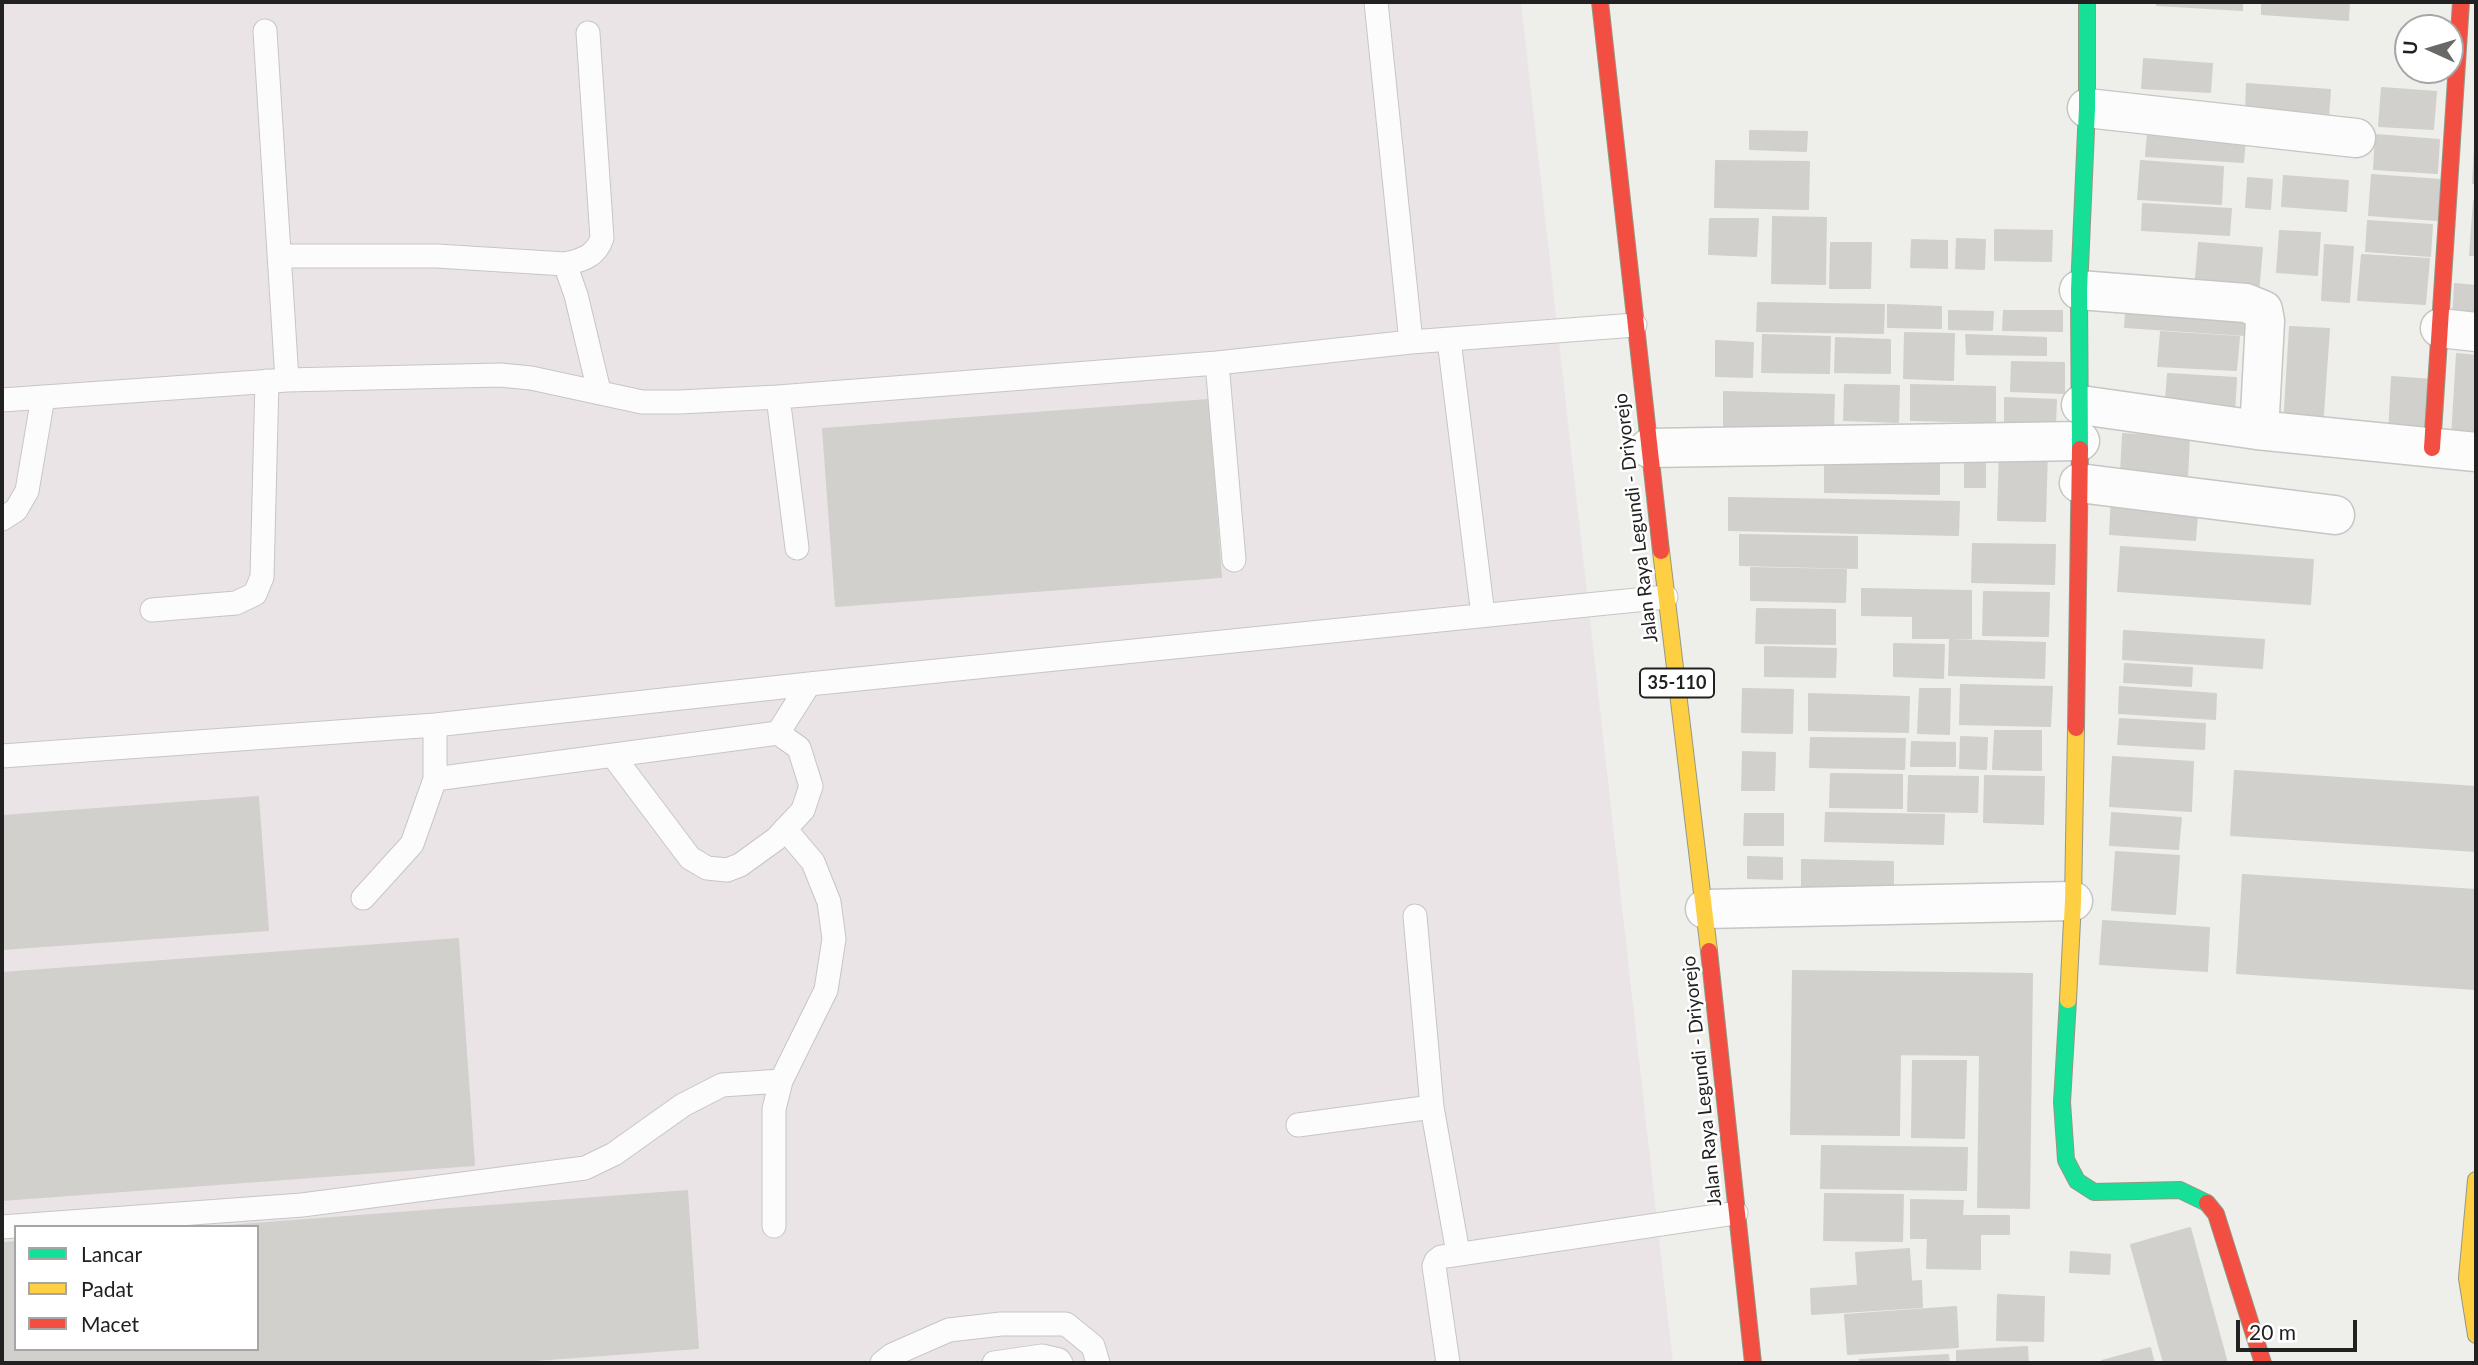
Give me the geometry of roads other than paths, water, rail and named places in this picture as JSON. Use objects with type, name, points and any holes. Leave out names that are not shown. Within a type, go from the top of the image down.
[{"type":"street","name":"Jalan Raya Legundi - Driyorejo","points":[[1601,2],[1649,449],[1705,909],[1753,1363]]},
{"type":"street","points":[[2087,2],[2087,108],[2080,290],[2073,901],[2063,1101],[2066,1160],[2077,1181],[2094,1192],[2180,1190],[2207,1202],[2216,1214],[2263,1363]]},
{"type":"street","points":[[2432,448],[2458,330],[2466,18]]},
{"type":"street","points":[[2087,108],[2356,138]]},
{"type":"street","points":[[2080,290],[2246,303],[2263,310],[2263,361],[2257,430]]},
{"type":"street","points":[[1649,449],[2080,423],[2257,430],[2476,452]]},
{"type":"street","points":[[2079,482],[2335,515]]},
{"type":"street","points":[[1705,909],[2073,901]]},
{"type":"street","points":[[2476,1180],[2466,1278],[2476,1335]]},
{"type":"lane","points":[[1376,2],[1411,342]]},
{"type":"lane","points":[[152,610],[236,603],[255,594],[262,577],[277,381],[279,256],[265,31]]},
{"type":"lane","points":[[279,256],[437,256],[565,264],[584,260],[598,248],[602,238],[588,33]]},
{"type":"lane","points":[[565,264],[576,295],[599,391]]},
{"type":"lane","points":[[2,400],[277,381],[500,376],[531,378],[642,402],[778,397],[1217,363],[1411,342],[1635,325]]},
{"type":"lane","points":[[1449,340],[1483,615]]},
{"type":"lane","points":[[1217,363],[1234,560]]},
{"type":"lane","points":[[2,519],[16,510],[27,491],[43,397]]},
{"type":"lane","points":[[778,397],[797,548]]},
{"type":"lane","points":[[2,756],[435,725],[1666,597]]},
{"type":"lane","points":[[778,733],[809,684]]},
{"type":"lane","points":[[363,898],[412,844],[435,779],[435,725]]},
{"type":"lane","points":[[435,779],[778,733],[799,748],[810,786],[803,810],[776,839],[740,865],[726,870],[707,868],[690,858],[614,757]]},
{"type":"lane","points":[[774,1226],[774,1109],[781,1081],[826,989],[834,939],[829,902],[813,862],[785,829]]},
{"type":"lane","points":[[1415,916],[1432,1107],[1458,1253]]},
{"type":"lane","points":[[29,1225],[302,1205],[585,1168],[614,1154],[683,1105],[722,1085],[781,1081]]},
{"type":"lane","points":[[1297,1125],[1432,1107]]},
{"type":"lane","points":[[1448,1363],[1434,1266],[1441,1257],[1736,1213]]},
{"type":"lane","points":[[882,1363],[892,1355],[949,1330],[1001,1324],[1066,1324],[1093,1346],[1098,1363]]},
{"type":"lane","points":[[994,1363],[1042,1356],[1059,1360],[1061,1363]]}]
